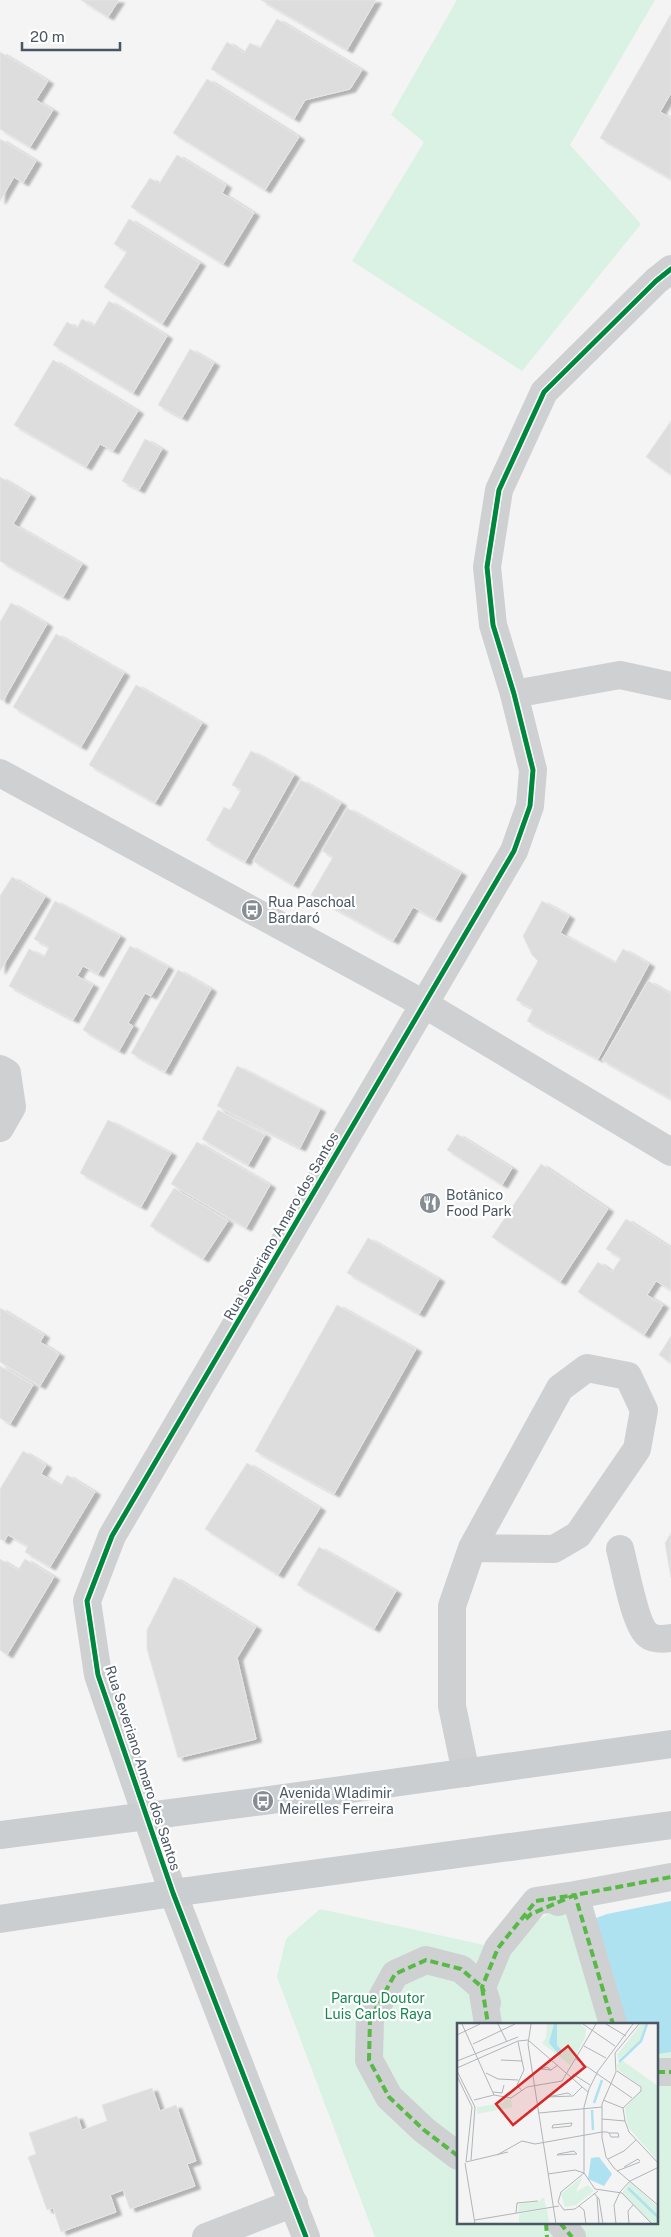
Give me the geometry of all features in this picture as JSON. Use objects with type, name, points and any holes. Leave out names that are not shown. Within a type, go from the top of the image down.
[{"type":"main road","points":[[0,1835],[671,1744]]},
{"type":"main road","points":[[0,1919],[173,1893],[671,1825]]},
{"type":"street","name":"Rua Severiano Amaro dos Santos","points":[[306,2237],[173,1893],[98,1675],[87,1601],[112,1536],[514,851],[530,806],[533,770],[514,694],[493,625],[487,567],[499,490],[544,392],[656,281],[671,269]]},
{"type":"street","points":[[514,694],[620,674],[671,686]]},
{"type":"street","points":[[0,773],[424,1004],[671,1152]]},
{"type":"street","points":[[0,1069],[8,1073],[12,1107],[0,1128]]},
{"type":"street","points":[[466,1773],[452,1706],[452,1606],[472,1548],[560,1388],[587,1368],[628,1376],[644,1410],[637,1449],[578,1535],[554,1549],[472,1548]]},
{"type":"street","points":[[620,1550],[640,1626],[649,1636],[663,1639],[671,1638]]},
{"type":"street","points":[[488,2023],[482,1987],[484,1966],[498,1948],[531,1914],[575,1895],[671,1877]]},
{"type":"street","points":[[575,1895],[613,2023]]},
{"type":"street","points":[[457,2155],[424,2130],[389,2096],[369,2060],[370,2019],[395,1974],[426,1960],[461,1968],[482,1987],[493,2023]]},
{"type":"street","points":[[658,2072],[671,2072]]},
{"type":"street","points":[[206,2237],[294,2203]]},
{"type":"street","points":[[546,2224],[547,2237]]},
{"type":"street","points":[[561,2224],[572,2237]]},
{"type":"green space","points":[[457,0],[655,0],[570,145],[641,224],[522,371],[352,261],[424,142],[391,115]]},
{"type":"green space","name":"Parque Doutor Luis Carlos Raya","points":[[575,1895],[586,1927],[671,1907],[671,2237],[375,2237],[277,1977],[286,1939],[320,1909],[498,1948]]},
{"type":"water","points":[[671,1901],[671,2052],[658,2054],[658,2023],[622,2023],[588,1921],[607,1914]]},
{"type":"building","points":[[81,0],[119,0],[108,17]]},
{"type":"building","points":[[261,0],[376,0],[347,50]]},
{"type":"building","points":[[671,14],[671,93],[660,112],[671,118],[671,179],[600,138]]},
{"type":"building","points":[[277,19],[362,70],[350,89],[305,100],[294,119],[211,69],[227,42],[244,53],[250,43],[260,48]]},
{"type":"building","points":[[0,52],[48,81],[36,100],[53,110],[30,147],[0,129]]},
{"type":"building","points":[[207,79],[299,137],[265,190],[173,133]]},
{"type":"building","points":[[0,139],[36,161],[23,183],[14,177],[0,201]]},
{"type":"building","points":[[177,155],[226,185],[222,193],[254,213],[223,264],[131,207],[150,178],[159,184]]},
{"type":"building","points":[[129,219],[200,263],[162,324],[104,287],[127,252],[114,244]]},
{"type":"building","points":[[109,301],[167,336],[133,393],[53,345],[67,322],[77,328],[82,319],[94,326]]},
{"type":"building","points":[[190,349],[214,363],[182,418],[158,405]]},
{"type":"building","points":[[53,360],[138,411],[113,451],[100,444],[86,467],[14,425]]},
{"type":"building","points":[[671,421],[671,475],[646,457]]},
{"type":"building","points":[[145,439],[162,449],[139,490],[122,481]]},
{"type":"building","points":[[0,477],[30,495],[13,524],[82,564],[63,597],[0,561]]},
{"type":"building","points":[[11,603],[47,624],[3,701],[0,699],[0,622]]},
{"type":"building","points":[[56,634],[124,673],[81,747],[13,707]]},
{"type":"building","points":[[136,685],[202,723],[155,803],[89,765]]},
{"type":"building","points":[[251,751],[294,775],[245,862],[206,840],[224,807],[230,810],[241,790],[232,785]]},
{"type":"building","points":[[301,780],[341,803],[293,885],[253,861]]},
{"type":"building","points":[[347,808],[461,873],[435,919],[413,907],[393,941],[311,895],[333,857],[322,851]]},
{"type":"building","points":[[12,877],[45,897],[0,971],[0,896]]},
{"type":"building","points":[[55,901],[120,936],[98,974],[83,966],[77,976],[93,985],[73,1020],[9,986],[29,949],[44,957],[49,947],[34,939]]},
{"type":"building","points":[[542,901],[569,916],[560,933],[615,963],[623,949],[649,964],[598,1059],[527,1021],[533,1009],[516,1000],[538,961],[532,955],[523,936]]},
{"type":"building","points":[[130,946],[168,967],[151,996],[145,993],[128,1023],[133,1026],[119,1051],[83,1030]]},
{"type":"building","points":[[178,970],[211,989],[165,1072],[131,1053]]},
{"type":"building","points":[[648,981],[671,994],[671,1099],[602,1060]]},
{"type":"building","points":[[237,1066],[320,1109],[300,1148],[217,1106]]},
{"type":"building","points":[[218,1110],[265,1135],[248,1165],[202,1139]]},
{"type":"building","points":[[108,1120],[171,1153],[141,1207],[80,1173]]},
{"type":"building","points":[[457,1134],[512,1168],[502,1185],[447,1150]]},
{"type":"building","points":[[197,1142],[270,1185],[246,1228],[171,1184]]},
{"type":"building","points":[[541,1164],[608,1209],[560,1282],[492,1237]]},
{"type":"building","points":[[174,1188],[228,1221],[203,1259],[150,1226]]},
{"type":"building","points":[[626,1219],[671,1248],[671,1290],[656,1281],[647,1295],[663,1305],[644,1335],[578,1292],[598,1262],[612,1272],[621,1258],[606,1249]]},
{"type":"building","points":[[368,1238],[439,1279],[419,1314],[347,1273]]},
{"type":"building","points":[[337,1305],[416,1349],[334,1494],[255,1451]]},
{"type":"building","points":[[0,1308],[44,1335],[40,1342],[59,1354],[40,1386],[0,1362]]},
{"type":"building","points":[[671,1336],[671,1363],[659,1355]]},
{"type":"building","points":[[0,1366],[33,1385],[10,1424],[0,1418]]},
{"type":"building","points":[[23,1451],[46,1465],[41,1474],[61,1486],[67,1475],[95,1492],[50,1567],[25,1552],[28,1546],[8,1535],[4,1541],[0,1539],[0,1489]]},
{"type":"building","points":[[247,1463],[320,1508],[278,1575],[205,1529]]},
{"type":"building","points":[[671,1533],[671,1578],[665,1543]]},
{"type":"building","points":[[319,1547],[396,1591],[374,1629],[297,1585]]},
{"type":"building","points":[[0,1559],[18,1570],[25,1559],[54,1577],[7,1655],[0,1650]]},
{"type":"building","points":[[174,1577],[256,1627],[237,1658],[256,1739],[178,1758],[147,1649],[147,1630]]},
{"type":"building","points":[[152,2088],[160,2111],[176,2105],[196,2161],[187,2164],[195,2186],[130,2209],[123,2190],[110,2195],[116,2212],[61,2232],[53,2208],[47,2210],[28,2157],[36,2154],[29,2133],[77,2116],[82,2130],[107,2121],[102,2105]]},
{"type":"marked path","points":[[526,1919],[531,1914],[575,1895],[671,1877]]},
{"type":"marked path","points":[[484,1992],[482,1987],[498,1948],[536,1901],[575,1895],[613,2023]]},
{"type":"marked path","points":[[457,2155],[424,2130],[389,2097],[369,2060],[370,2019],[395,1974],[426,1960],[461,1969],[482,1987],[488,2023]]},
{"type":"marked path","points":[[658,2072],[671,2072]]},
{"type":"marked path","points":[[546,2224],[547,2237]]},
{"type":"marked path","points":[[561,2224],[572,2237]]},
{"type":"cycle path","points":[[306,2237],[173,1893],[98,1675],[87,1601],[112,1536],[514,851],[530,806],[533,770],[514,694],[493,625],[487,567],[499,490],[544,392],[656,281],[671,269]]},
{"type":"place","name":"Rua Paschoal Bardaró","points":[[252,910]]},
{"type":"place","name":"Botânico Food Park","points":[[430,1203]]},
{"type":"place","name":"Avenida Wladimir Meirelles Ferreira","points":[[263,1801]]}]
